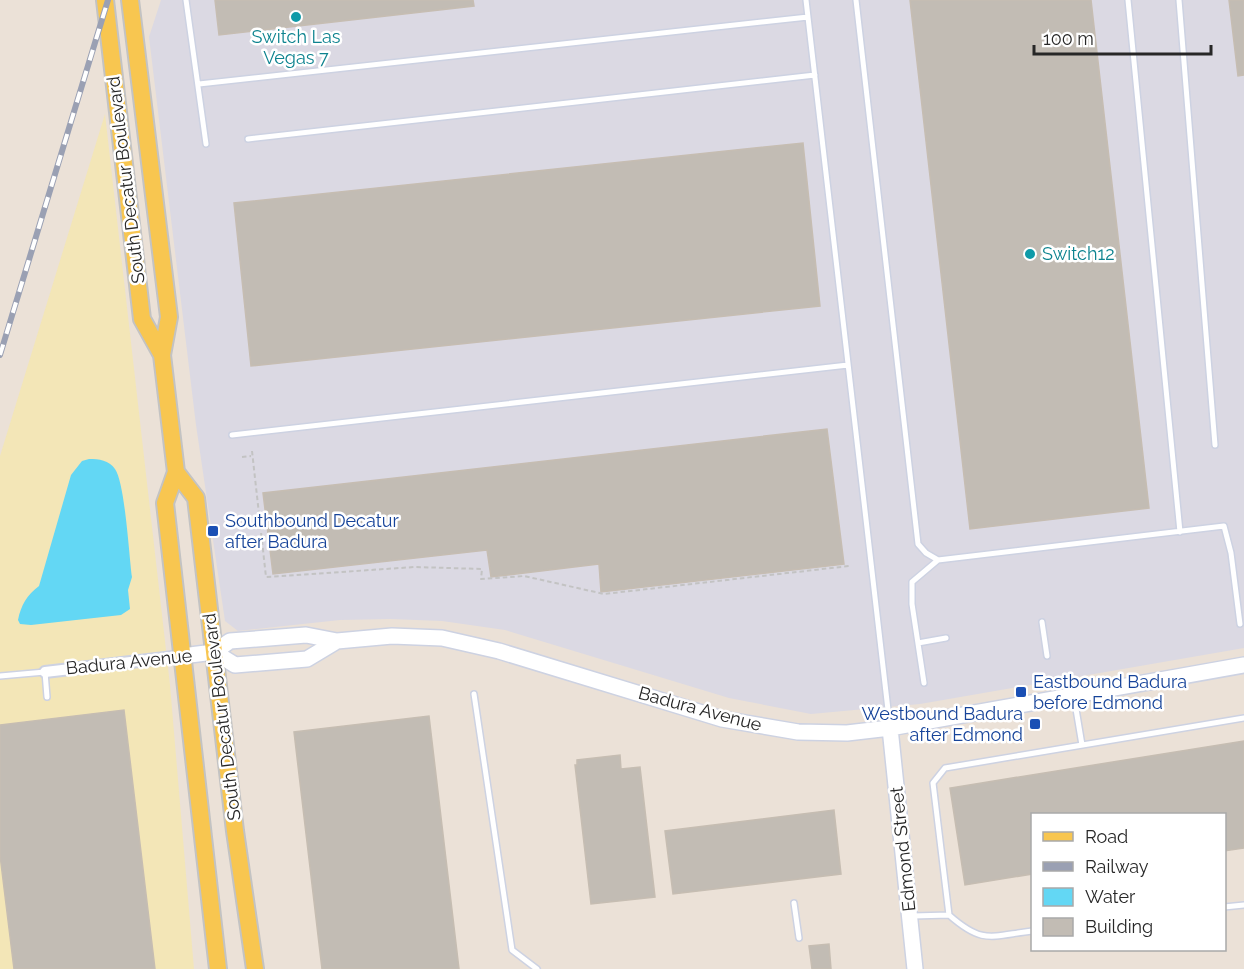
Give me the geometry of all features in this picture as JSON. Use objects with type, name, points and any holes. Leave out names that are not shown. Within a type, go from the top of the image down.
[{"type":"main road","name":"South Decatur Boulevard","points":[[105,0],[142,319],[162,355]]},
{"type":"main road","name":"South Decatur Boulevard","points":[[130,0],[169,317],[162,355],[176,472],[165,503],[218,969]]},
{"type":"main road","name":"South Decatur Boulevard","points":[[176,472],[196,498],[255,969]]},
{"type":"main road","name":"Badura Avenue","points":[[182,656],[214,652],[230,641],[306,635],[338,641],[392,636],[442,638],[499,651],[722,718],[798,732],[847,733],[1074,697],[1244,665]]},
{"type":"main road","name":"Badura Avenue","points":[[214,652],[235,665],[307,659],[338,641]]},
{"type":"main road","name":"Edmond Street","points":[[890,728],[915,969]]},
{"type":"street","name":"Badura Avenue","points":[[45,672],[182,656]]},
{"type":"lane","points":[[186,0],[206,144]]},
{"type":"lane","points":[[806,0],[890,728]]},
{"type":"lane","points":[[856,0],[918,544],[926,553],[938,560]]},
{"type":"lane","points":[[1128,0],[1180,532]]},
{"type":"lane","points":[[1179,0],[1215,446]]},
{"type":"lane","points":[[199,84],[808,17]]},
{"type":"lane","points":[[248,139],[814,75]]},
{"type":"lane","points":[[232,435],[848,365]]},
{"type":"lane","points":[[924,683],[912,604],[912,582],[938,560],[1224,526],[1231,553],[1240,624]]},
{"type":"lane","points":[[1042,622],[1047,656]]},
{"type":"lane","points":[[918,643],[946,638]]},
{"type":"lane","points":[[0,676],[45,672],[47,697]]},
{"type":"lane","points":[[474,694],[512,950],[537,969]]},
{"type":"lane","points":[[1074,697],[1082,745]]},
{"type":"lane","points":[[1031,931],[980,937],[967,931],[949,915],[933,783],[945,768],[1244,718]]},
{"type":"lane","points":[[794,903],[799,938]]},
{"type":"lane","points":[[1226,908],[1244,905]]},
{"type":"lane","points":[[910,916],[949,915]]},
{"type":"path","points":[[252,452],[266,577],[447,567],[482,569],[481,579],[524,576],[604,594],[849,566]]},
{"type":"path","points":[[242,457],[253,456]]},
{"type":"shaded area","points":[[161,0],[1244,0],[1244,648],[920,704],[811,714],[729,698],[505,630],[442,621],[390,619],[340,620],[238,631],[225,621],[196,425],[149,37]]},
{"type":"sand","points":[[105,114],[170,685],[194,969],[0,969],[0,456]]},
{"type":"water","points":[[89,459],[107,462],[115,469],[118,477],[124,504],[132,577],[128,590],[130,609],[121,615],[31,625],[20,624],[18,620],[23,605],[39,586],[71,475],[82,461]]},
{"type":"building","name":"Switch Las Vegas 7","points":[[215,0],[473,0],[474,6],[219,35]]},
{"type":"building","name":"Switch12","points":[[910,0],[1091,0],[1149,508],[970,529]]},
{"type":"building","points":[[1229,0],[1244,0],[1244,75],[1238,76]]},
{"type":"building","points":[[803,143],[820,306],[251,366],[234,203]]},
{"type":"building","points":[[827,429],[844,564],[601,592],[599,564],[491,577],[487,550],[273,574],[263,493]]},
{"type":"building","points":[[124,710],[155,969],[14,969],[0,855],[0,725]]},
{"type":"building","points":[[429,716],[459,969],[322,969],[294,732]]},
{"type":"building","points":[[1244,741],[1244,848],[1226,851],[1226,813],[1031,813],[1031,874],[965,885],[950,788]]},
{"type":"building","points":[[620,755],[621,769],[640,767],[655,897],[591,904],[575,765],[577,765],[577,760]]},
{"type":"building","points":[[834,810],[841,874],[673,894],[665,831]]},
{"type":"building","points":[[829,944],[831,969],[812,969],[809,946]]},
{"type":"railway","points":[[0,355],[108,0]]},
{"type":"place","name":"Switch Las Vegas 7","points":[[296,17]]},
{"type":"place","name":"Switch12","points":[[1030,254]]},
{"type":"place","name":"Southbound Decatur after Badura","points":[[213,531]]},
{"type":"place","name":"Eastbound Badura before Edmond","points":[[1021,692]]},
{"type":"place","name":"Westbound Badura after Edmond","points":[[1035,724]]}]
